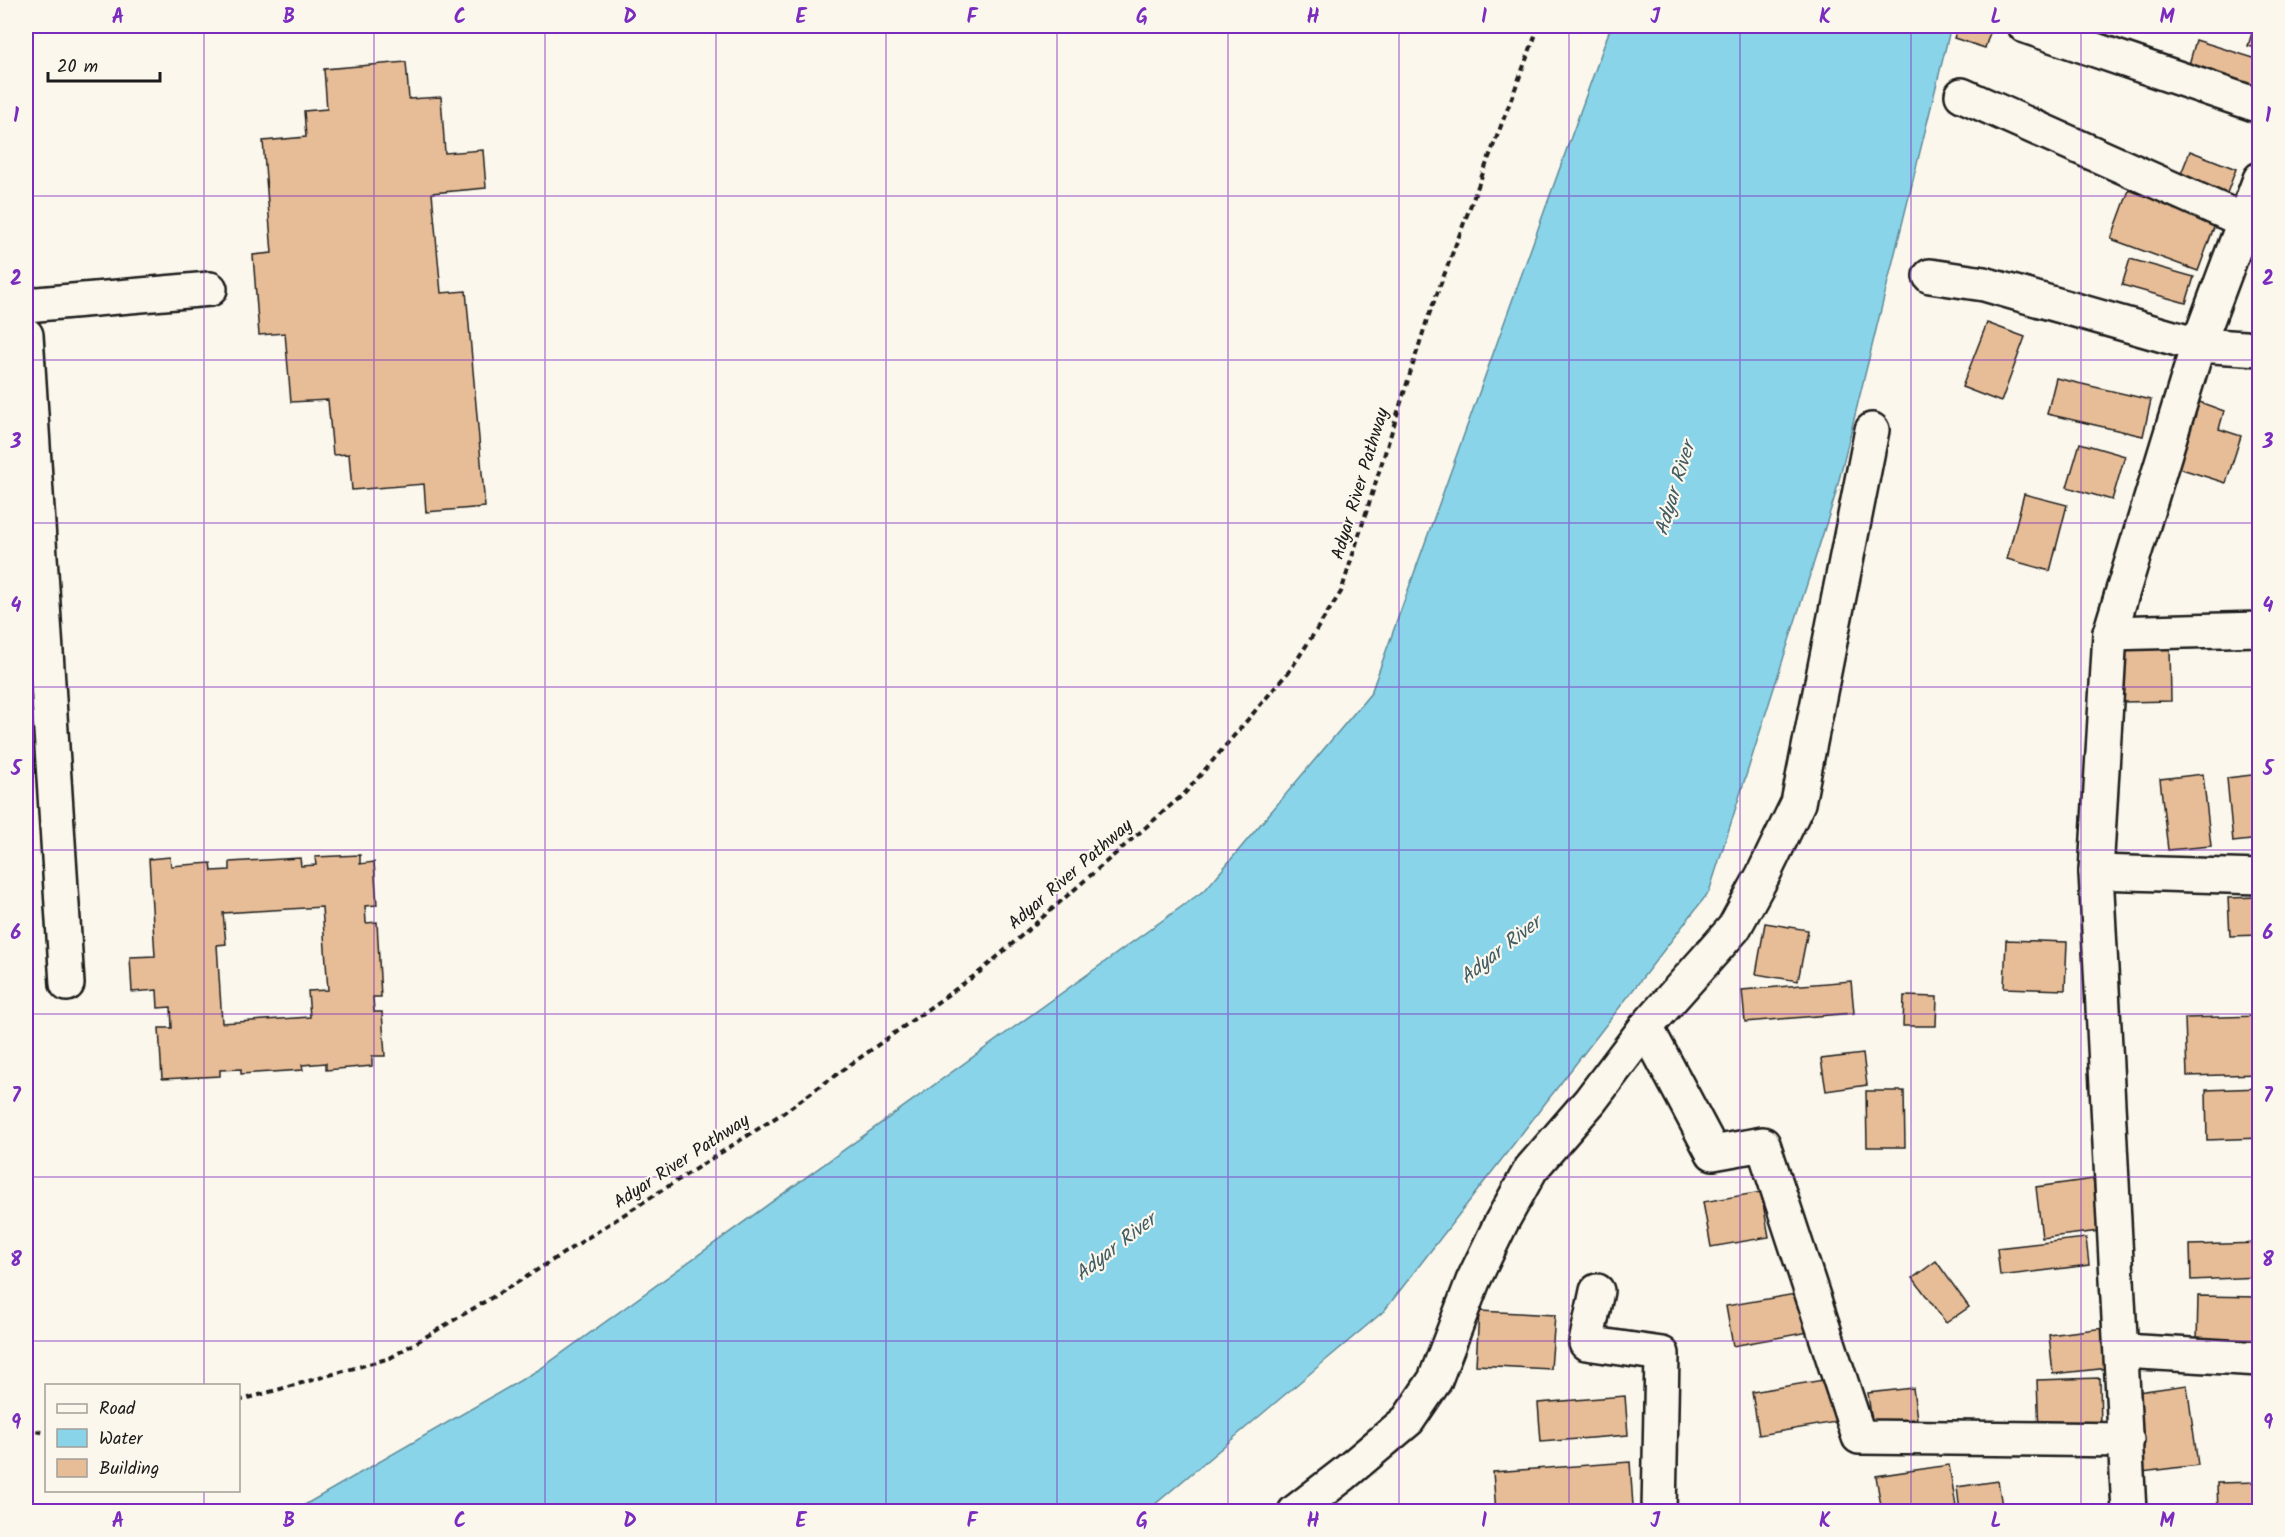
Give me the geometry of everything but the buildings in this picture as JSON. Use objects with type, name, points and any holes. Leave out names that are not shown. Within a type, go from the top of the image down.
[{"type":"street","points":[[2025,26],[2259,106]]},
{"type":"street","points":[[1962,95],[2246,221]]},
{"type":"street","points":[[2129,1512],[2096,872],[2110,633],[2198,345],[2246,221],[2259,179]]},
{"type":"street","points":[[1930,276],[1984,284],[2198,345],[2259,349]]},
{"type":"street","points":[[26,305],[210,288]]},
{"type":"street","points":[[26,335],[67,984]]},
{"type":"street","points":[[1295,1512],[1408,1420],[1435,1380],[1473,1281],[1501,1223],[1531,1169],[1590,1101],[1646,1027],[1734,928],[1763,875],[1798,803],[1872,430]]},
{"type":"street","points":[[2110,633],[2259,629]]},
{"type":"street","points":[[2096,872],[2259,877]]},
{"type":"street","points":[[1646,1027],[1713,1153],[1763,1144],[1859,1437],[2127,1440]]},
{"type":"street","points":[[1597,1291],[1586,1343],[1662,1354],[1659,1512]]},
{"type":"street","points":[[2122,1352],[2259,1359]]},
{"type":"path","name":"Adyar River Pathway","points":[[240,1400],[390,1358],[523,1279],[783,1113],[981,971],[1185,793],[1291,669],[1341,592],[1427,320],[1539,26]]},
{"type":"path","points":[[26,1430],[45,1433]]},
{"type":"water","name":"Adyar River","points":[[1611,26],[1951,26],[1835,496],[1709,892],[1384,1311],[1147,1511],[294,1511],[540,1369],[1206,889],[1371,693]]}]
